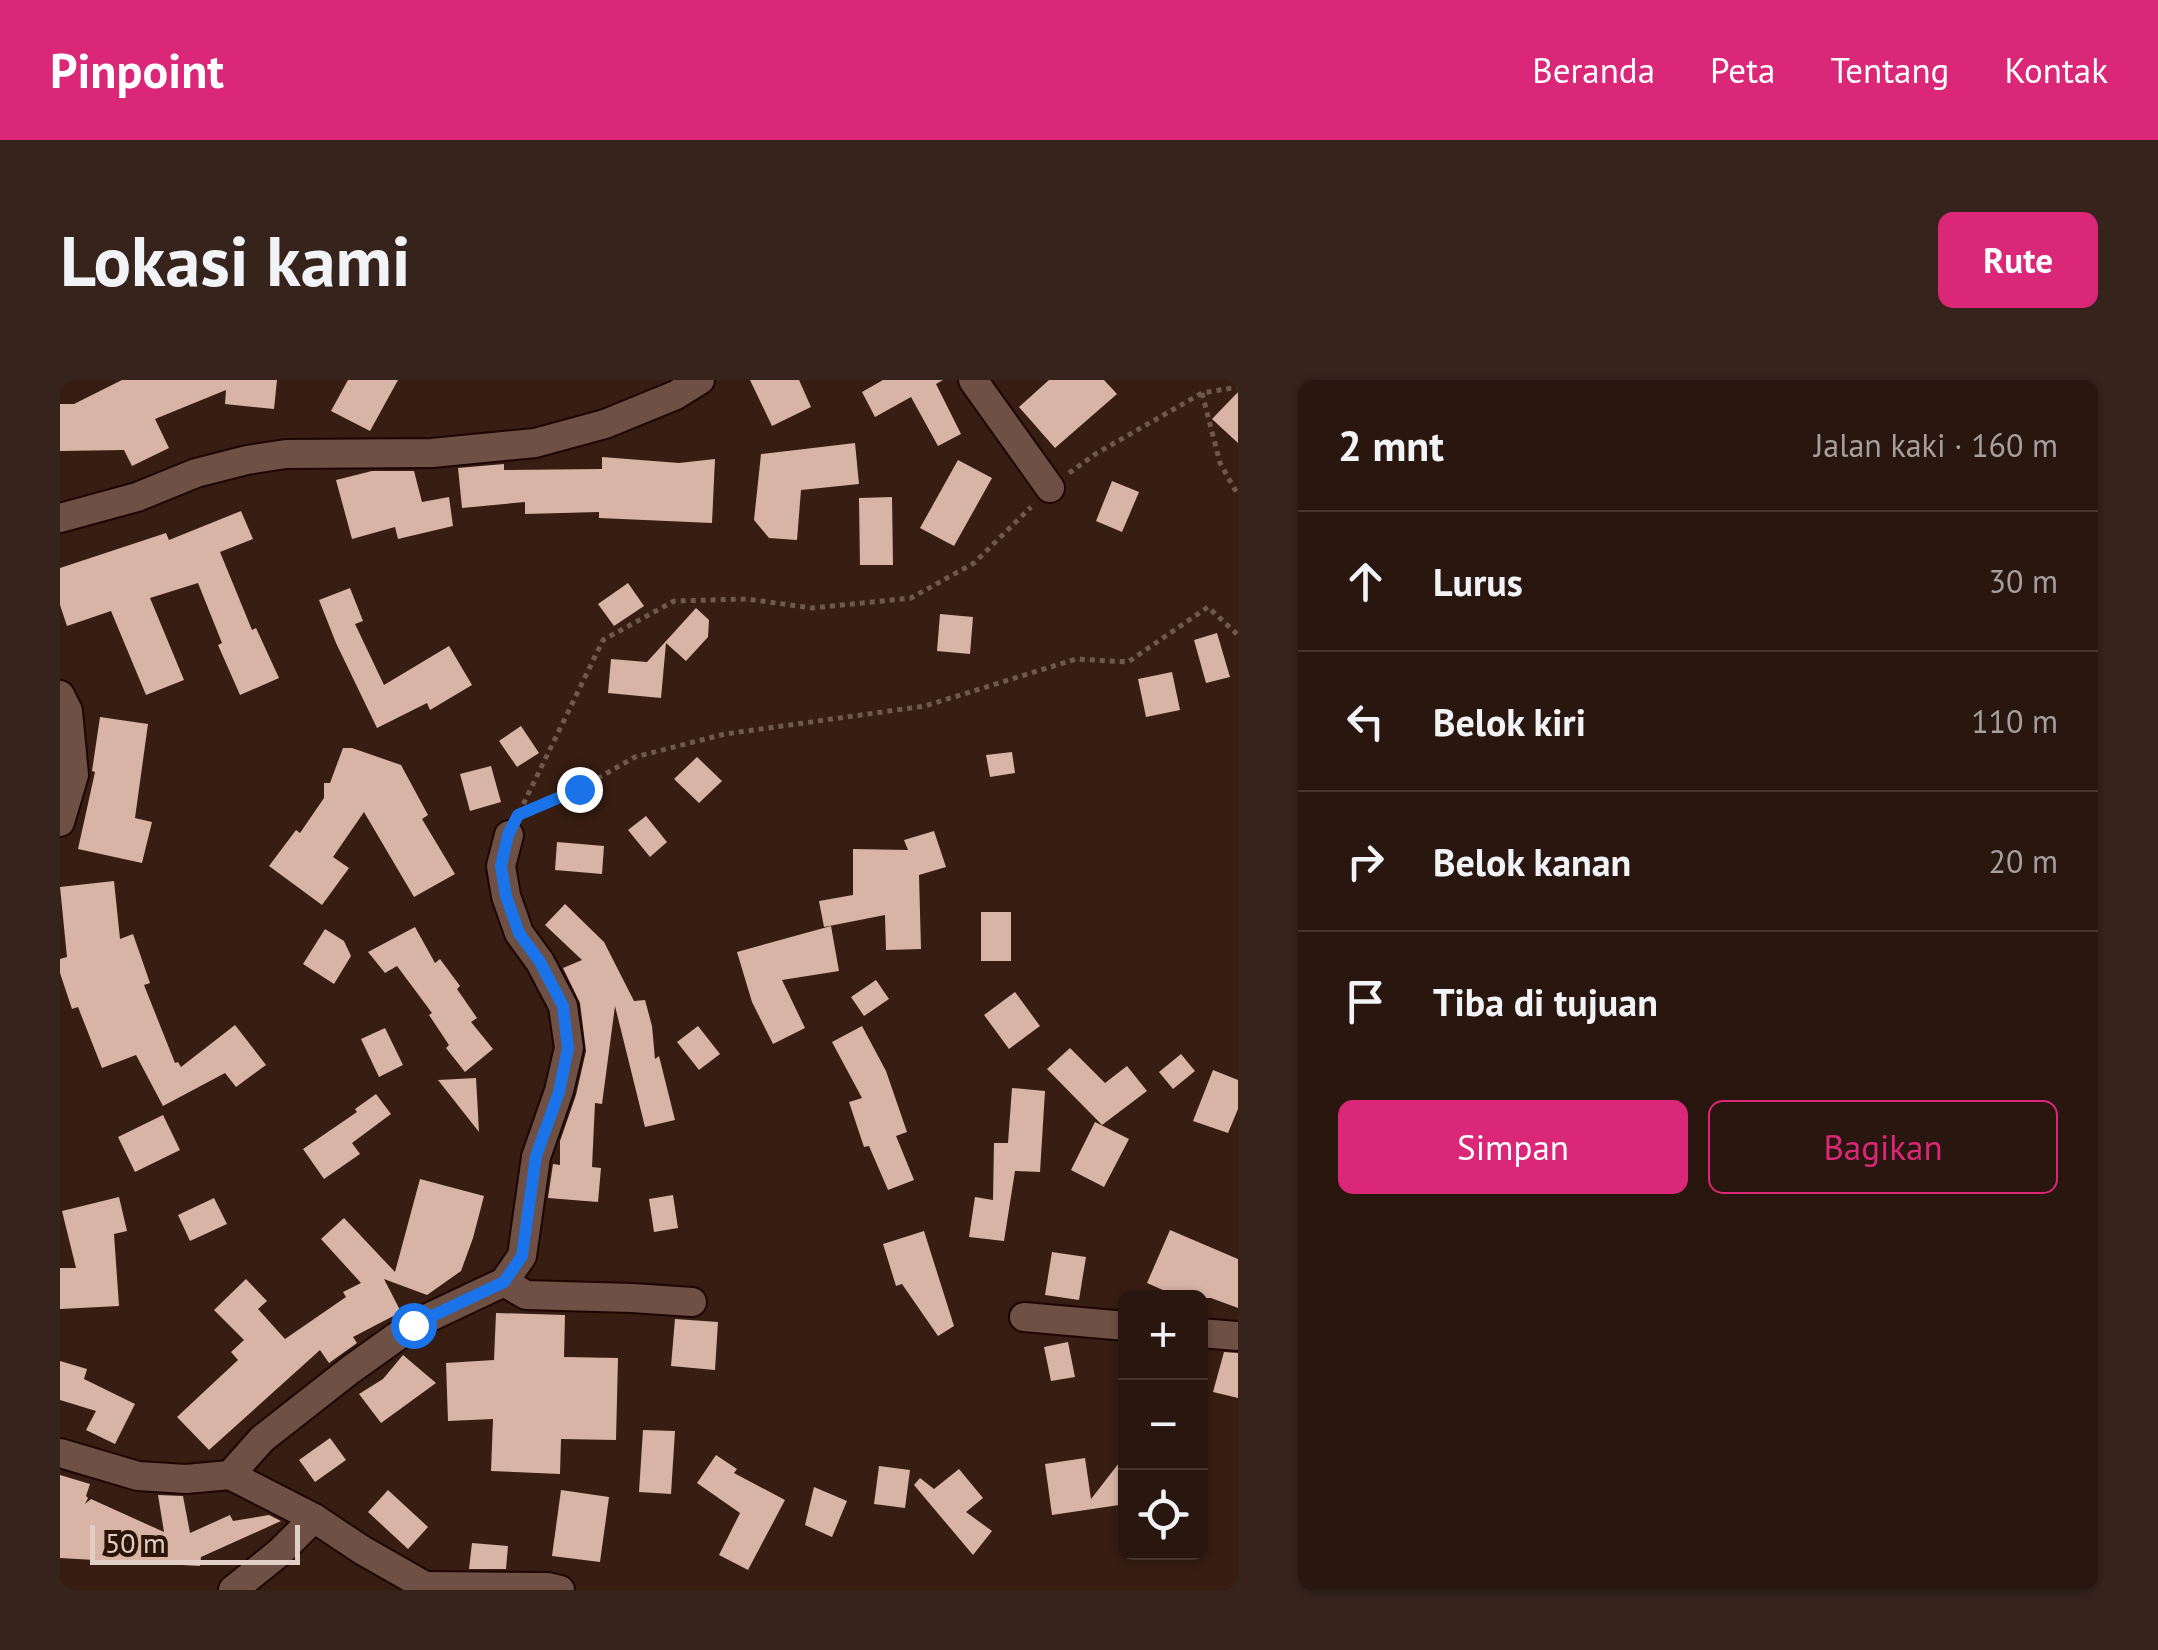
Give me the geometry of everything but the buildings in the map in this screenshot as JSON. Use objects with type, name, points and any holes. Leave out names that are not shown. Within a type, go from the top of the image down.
[{"type":"street","points":[[60,518],[246,460],[286,454],[432,453],[535,443],[605,424],[676,395],[700,380]]},
{"type":"street","points":[[973,380],[1050,488]]},
{"type":"street","points":[[60,695],[68,712],[74,775],[60,822]]},
{"type":"street","points":[[230,1475],[262,1438],[413,1325],[504,1282],[522,1256],[536,1156],[559,1092],[568,1048],[563,1006],[540,962],[519,933],[506,896],[501,866],[513,825]]},
{"type":"street","points":[[504,1282],[526,1295],[692,1302]]},
{"type":"street","points":[[1024,1316],[1118,1325]]},
{"type":"street","points":[[1208,1334],[1238,1336]]},
{"type":"street","points":[[60,1454],[138,1476],[186,1479],[230,1475],[314,1518],[429,1588],[560,1590]]},
{"type":"street","points":[[233,1590],[314,1518]]},
{"type":"path","points":[[513,825],[602,640],[674,600],[747,599],[812,608],[911,598],[974,563],[1050,488],[1097,453],[1202,394],[1238,386]]},
{"type":"path","points":[[1202,394],[1220,463],[1238,495]]},
{"type":"path","points":[[513,825],[635,757],[725,734],[924,706],[1076,659],[1128,662],[1208,606],[1238,635]]},
{"type":"route","points":[[413,1325],[504,1282],[522,1256],[536,1156],[559,1092],[568,1048],[563,1006],[540,962],[519,933],[501,866],[508,835],[518,815],[579,789]]}]
